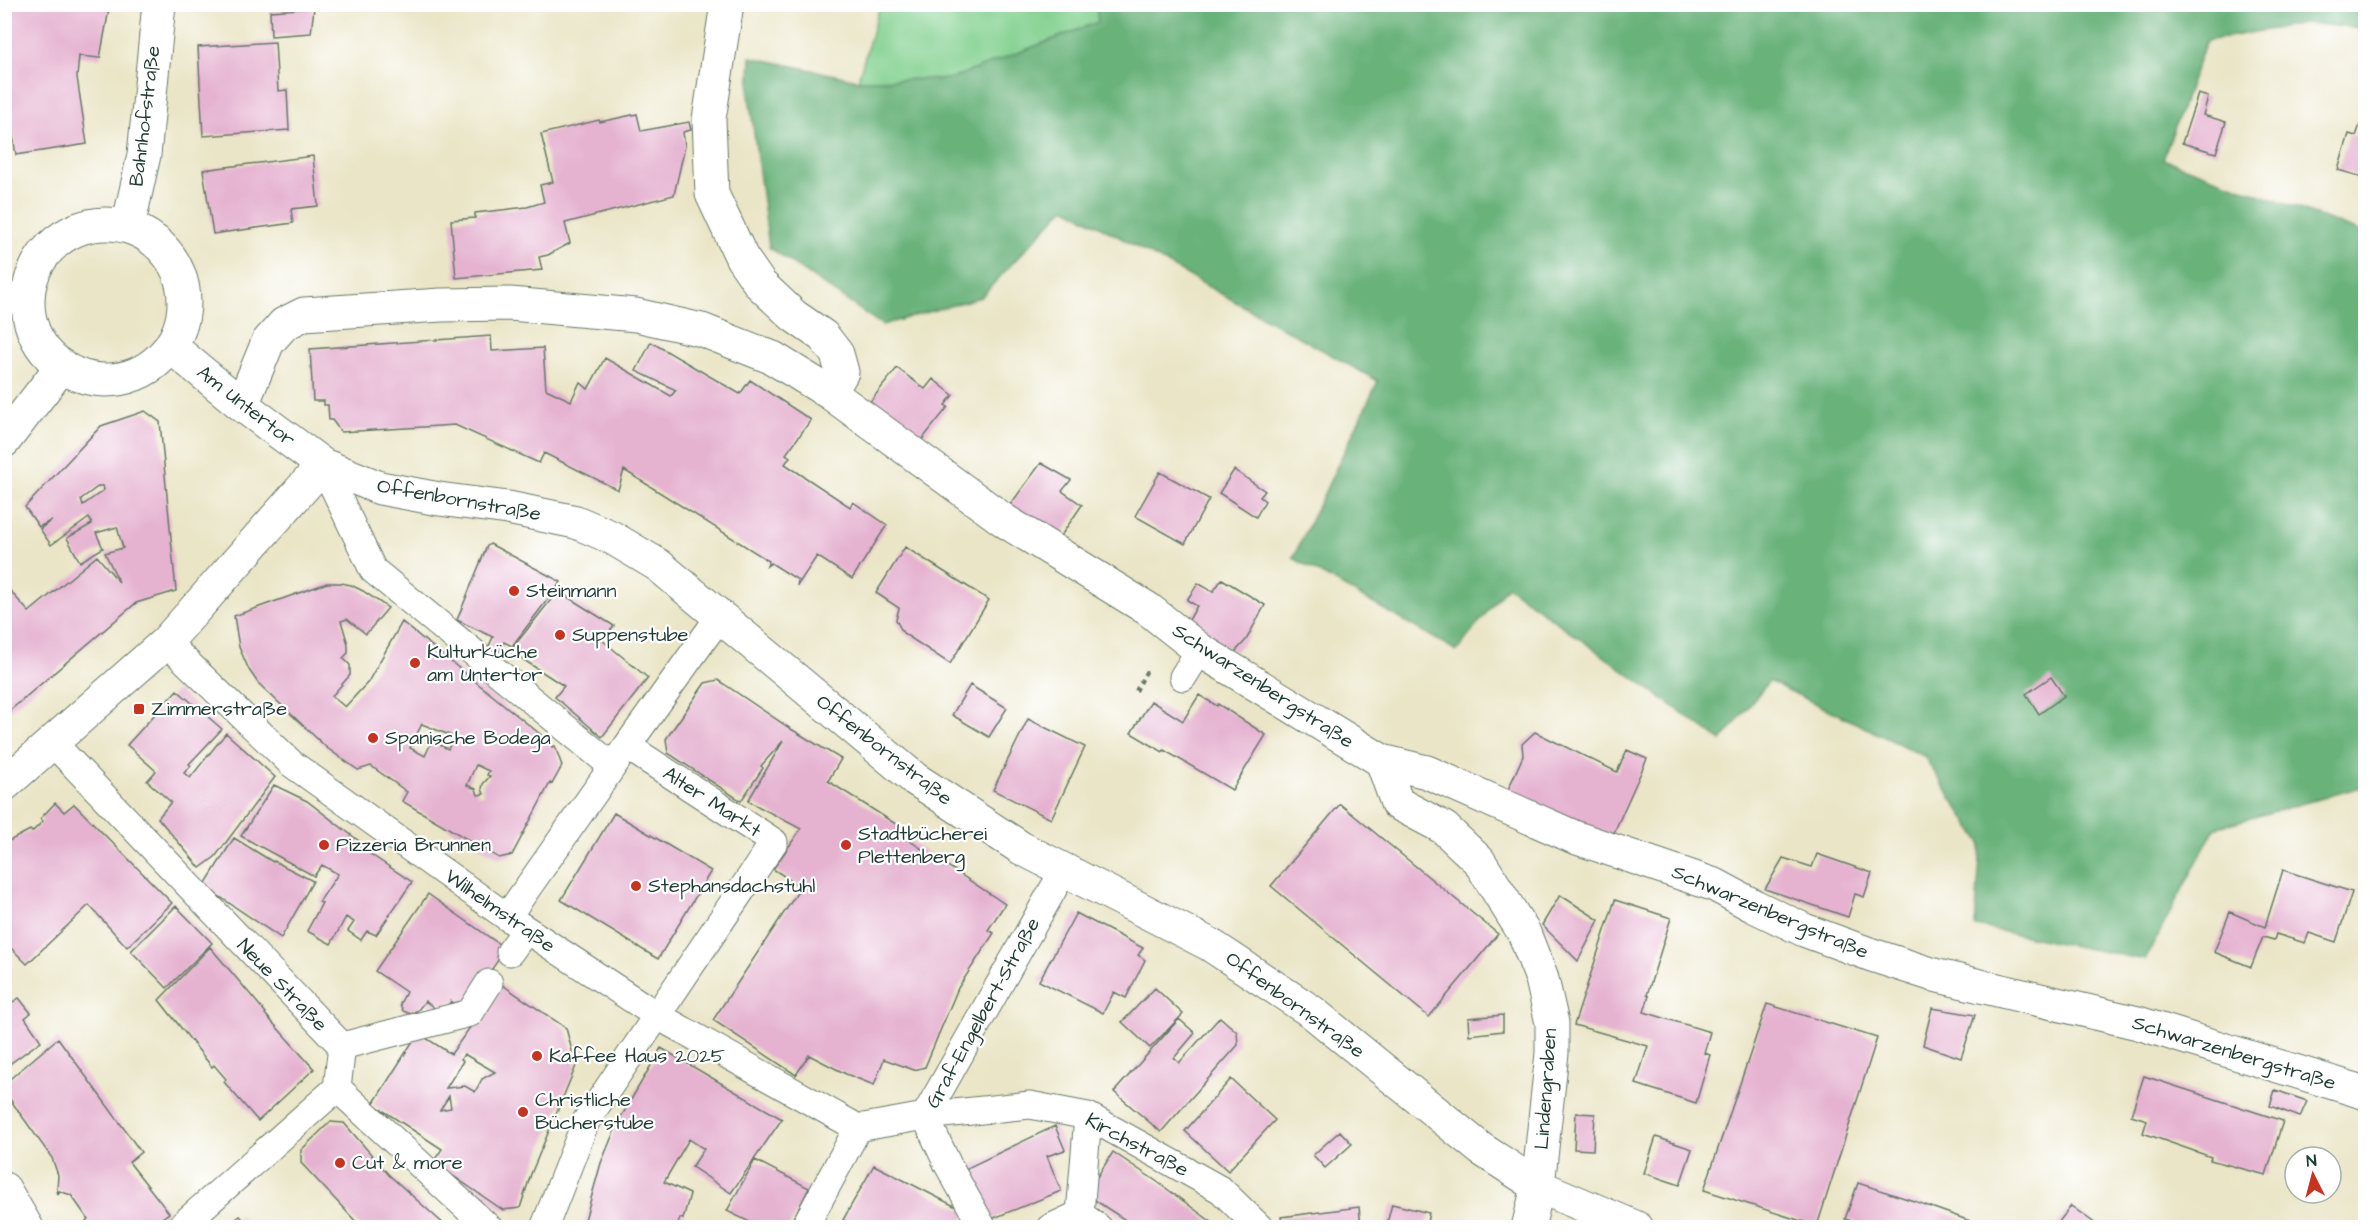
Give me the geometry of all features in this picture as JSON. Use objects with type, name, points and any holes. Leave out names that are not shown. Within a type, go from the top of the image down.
[{"type":"street","name":"Bahnhofstraße","points":[[128,227],[144,155],[159,4]]},
{"type":"street","points":[[727,4],[709,119],[712,194],[742,258],[760,284],[794,316],[823,336],[837,354],[842,372],[830,393]]},
{"type":"street","points":[[95,224],[128,227],[141,232],[157,243],[175,265],[180,278],[183,311],[170,346],[150,366],[126,377],[93,379],[62,366],[46,352],[33,330],[28,308],[16,292],[31,278],[40,260],[52,244],[63,236],[95,224]]},
{"type":"street","name":"Schwarzenbergstraße","points":[[242,405],[268,342],[284,324],[304,314],[441,305],[510,304],[636,315],[702,330],[773,358],[830,393],[1005,521],[1148,609],[1200,650],[1382,761],[1427,772],[1574,837],[1715,885],[1804,930],[1872,956],[1934,975],[2138,1023],[2366,1093]]},
{"type":"street","name":"Am Untertor","points":[[170,346],[242,405],[323,465]]},
{"type":"street","points":[[4,441],[62,366]]},
{"type":"street","points":[[4,785],[166,642],[323,465],[373,570],[620,756]]},
{"type":"street","name":"Offenbornstraße","points":[[323,465],[380,488],[508,508],[576,522],[611,537],[658,565],[915,779],[1021,848],[1209,944],[1312,1012],[1481,1149],[1538,1186],[1637,1227]]},
{"type":"street","points":[[510,952],[516,924],[620,756],[720,616]]},
{"type":"street","name":"Wilhelmstraße","points":[[166,642],[292,764],[516,924],[658,1016]]},
{"type":"street","points":[[1183,677],[1200,650]]},
{"type":"street","name":"Neue Straße","points":[[52,742],[342,1046],[337,1088]]},
{"type":"street","name":"Alter Markt","points":[[620,756],[774,842],[658,1016]]},
{"type":"street","name":"Lindengraben","points":[[1382,761],[1397,802],[1444,828],[1479,861],[1524,933],[1542,980],[1552,1023],[1552,1053],[1538,1186],[1528,1227]]},
{"type":"street","name":"Graf-Engelbert-Straße","points":[[858,1128],[925,1116],[1064,870]]},
{"type":"street","points":[[342,1046],[470,1013],[489,983]]},
{"type":"street","points":[[544,1227],[586,1121],[658,1016],[858,1128],[804,1227]]},
{"type":"street","points":[[179,1227],[337,1088],[489,1227]]},
{"type":"street","name":"Kirchstraße","points":[[925,1116],[1030,1106],[1088,1116],[1221,1190],[1260,1227]]},
{"type":"street","points":[[925,1116],[948,1165],[983,1227]]},
{"type":"street","points":[[1050,1227],[1090,1221],[1088,1116]]},
{"type":"street","points":[[4,1190],[27,1227]]},
{"type":"green space","points":[[1096,4],[2365,5],[2365,29],[2304,23],[2206,41],[2163,159],[2365,233],[2365,786],[2215,828],[2145,960],[1975,926],[1981,843],[1924,756],[1769,681],[1721,741],[1507,586],[1457,651],[1293,558],[1378,381],[1065,207],[981,297],[882,325],[769,247],[749,95],[751,57],[858,80],[950,79],[1098,22]]},
{"type":"green space","points":[[880,5],[1096,5],[1098,22],[950,79],[858,80]]},
{"type":"building","points":[[12,4],[110,4],[100,58],[79,56],[77,77],[87,144],[16,155],[4,79]]},
{"type":"building","points":[[314,8],[311,33],[271,36],[270,11]]},
{"type":"building","points":[[275,42],[278,91],[287,90],[289,130],[203,136],[198,47]]},
{"type":"building","points":[[2198,94],[2208,97],[2203,115],[2226,122],[2216,153],[2182,143]]},
{"type":"building","points":[[637,114],[641,131],[689,122],[691,130],[683,132],[685,146],[674,195],[565,223],[570,243],[548,255],[539,257],[542,270],[456,278],[451,220],[475,218],[475,213],[527,207],[544,202],[540,185],[553,182],[541,134],[599,120],[600,122]]},
{"type":"building","points":[[2360,125],[2366,126],[2366,178],[2338,170],[2349,134],[2356,136]]},
{"type":"building","points":[[313,156],[318,206],[291,209],[293,223],[213,234],[203,170]]},
{"type":"building","points":[[491,336],[492,351],[543,348],[546,389],[571,401],[580,382],[588,389],[605,358],[671,396],[676,390],[636,371],[651,342],[740,394],[750,380],[811,420],[786,454],[790,457],[785,464],[850,507],[853,502],[887,525],[852,579],[817,556],[797,586],[798,580],[771,563],[767,566],[769,561],[624,470],[618,490],[544,453],[539,463],[455,425],[341,432],[332,420],[329,420],[328,405],[324,405],[324,401],[313,401],[310,349]]},
{"type":"building","points":[[897,368],[925,389],[933,379],[953,395],[945,405],[948,407],[920,442],[869,403]]},
{"type":"building","points":[[145,411],[160,422],[176,591],[136,603],[8,712],[4,709],[4,636],[11,631],[4,623],[4,584],[29,612],[97,556],[119,582],[105,553],[123,548],[117,527],[96,533],[103,548],[80,562],[67,538],[92,524],[89,518],[51,545],[40,529],[52,520],[39,527],[25,507],[101,426]],"holes":[[[99,486],[103,486],[104,490],[83,505],[81,499]]]},
{"type":"building","points":[[1041,463],[1071,480],[1062,491],[1082,505],[1056,543],[1007,509]]},
{"type":"building","points":[[1234,470],[1265,491],[1260,497],[1265,501],[1256,517],[1219,493]]},
{"type":"building","points":[[1160,472],[1209,499],[1185,544],[1135,516]]},
{"type":"building","points":[[490,544],[561,582],[512,646],[504,642],[499,651],[489,646],[493,637],[457,620],[487,546]]},
{"type":"building","points":[[905,547],[989,600],[950,664],[903,633],[896,620],[899,608],[876,593]]},
{"type":"building","points":[[1222,579],[1265,605],[1246,640],[1235,652],[1186,625],[1197,606],[1187,600],[1198,583],[1213,592]]},
{"type":"building","points":[[327,583],[351,585],[388,608],[366,634],[347,619],[341,621],[348,644],[348,653],[343,658],[350,665],[350,675],[332,696],[345,707],[368,682],[402,622],[551,743],[552,747],[555,746],[562,766],[552,784],[550,783],[512,855],[499,858],[402,801],[407,792],[371,766],[358,770],[327,748],[258,683],[249,670],[239,647],[234,616]],"holes":[[[422,724],[454,737],[448,749],[432,741],[425,756],[410,748]],[[476,765],[489,771],[487,775],[490,776],[483,784],[484,794],[478,795],[476,789],[467,785]]]},
{"type":"building","points":[[558,591],[614,626],[602,640],[648,678],[602,737],[555,697],[564,686],[510,651]]},
{"type":"building","points":[[2051,677],[2064,696],[2039,714],[2026,694]]},
{"type":"building","points":[[718,680],[841,759],[828,781],[902,828],[898,833],[1005,904],[988,930],[994,933],[958,988],[925,1067],[914,1070],[884,1059],[874,1085],[809,1055],[796,1075],[713,1020],[801,887],[773,869],[801,829],[748,801],[783,741],[761,766],[763,768],[741,801],[668,753],[666,739],[705,683]]},
{"type":"building","points":[[970,685],[1007,708],[989,737],[952,715]]},
{"type":"building","points":[[177,690],[222,729],[189,764],[191,766],[184,773],[190,778],[226,733],[275,777],[215,857],[200,868],[158,818],[171,802],[147,781],[156,771],[127,745]]},
{"type":"building","points":[[1199,695],[1217,706],[1218,704],[1266,735],[1232,790],[1131,733],[1151,701],[1183,721]]},
{"type":"building","points":[[1028,719],[1085,747],[1051,819],[993,790]]},
{"type":"building","points":[[1535,732],[1617,772],[1627,750],[1647,759],[1611,839],[1507,792],[1523,756],[1522,744]]},
{"type":"building","points":[[274,785],[307,801],[359,841],[358,846],[412,882],[376,935],[367,931],[361,940],[348,931],[354,922],[346,917],[331,944],[307,931],[322,903],[319,902],[338,874],[322,865],[314,876],[241,836]]},
{"type":"building","points":[[55,803],[64,812],[74,804],[172,903],[127,947],[89,905],[27,964],[4,941],[4,849],[9,841],[30,830],[32,832],[43,821],[40,819]]},
{"type":"building","points":[[1340,804],[1498,934],[1429,1017],[1271,886]]},
{"type":"building","name":"Stephansdachstuhl","points":[[614,813],[711,871],[658,959],[561,900]]},
{"type":"building","points":[[234,838],[273,862],[313,881],[281,938],[204,886]]},
{"type":"building","points":[[1817,854],[1872,873],[1864,897],[1855,894],[1848,917],[1765,889],[1783,858],[1812,867]]},
{"type":"building","points":[[2283,870],[2352,892],[2336,942],[2309,933],[2305,943],[2276,934],[2274,940],[2263,937],[2251,967],[2214,952],[2230,912],[2265,927]]},
{"type":"building","points":[[428,894],[506,949],[463,1010],[451,1001],[442,1014],[425,1001],[418,1010],[411,1014],[403,1011],[400,1004],[406,992],[375,971]]},
{"type":"building","points":[[1560,895],[1599,920],[1578,961],[1542,925]]},
{"type":"building","points":[[1615,900],[1671,918],[1647,995],[1649,996],[1644,1012],[1710,1032],[1704,1053],[1710,1055],[1696,1103],[1636,1084],[1648,1046],[1574,1025]]},
{"type":"building","points":[[176,906],[212,943],[167,988],[131,951]]},
{"type":"building","points":[[1076,913],[1143,948],[1138,955],[1145,960],[1126,998],[1114,992],[1103,1013],[1039,981]]},
{"type":"building","points":[[210,947],[314,1069],[258,1121],[224,1082],[226,1079],[214,1065],[212,1067],[159,1000]]},
{"type":"building","points":[[501,984],[566,1028],[576,1066],[531,1174],[520,1208],[503,1210],[433,1162],[442,1149],[373,1104],[418,1033],[451,1054]],"holes":[[[464,1054],[495,1072],[482,1079],[475,1092],[465,1086],[446,1088],[463,1061],[461,1059]],[[449,1096],[451,1108],[440,1110]]]},
{"type":"building","points":[[1155,988],[1183,1014],[1150,1048],[1122,1022]]},
{"type":"building","points":[[4,991],[13,1002],[19,998],[31,1013],[25,1018],[41,1041],[4,1068]]},
{"type":"building","points":[[1767,1004],[1877,1038],[1817,1226],[1704,1190]]},
{"type":"building","points":[[1932,1008],[1975,1015],[1961,1058],[1923,1045]]},
{"type":"building","points":[[1503,1015],[1503,1031],[1469,1035],[1468,1018]]},
{"type":"building","points":[[1220,1017],[1237,1032],[1238,1045],[1161,1132],[1114,1092],[1179,1019],[1195,1033],[1174,1058],[1179,1063]]},
{"type":"building","points":[[58,1038],[141,1152],[129,1162],[169,1213],[149,1227],[91,1227],[71,1195],[59,1191],[58,1195],[58,1175],[52,1158],[4,1091],[4,1084]]},
{"type":"building","points":[[661,1048],[782,1119],[731,1193],[692,1167],[704,1149],[689,1139],[664,1182],[690,1194],[683,1219],[680,1218],[677,1227],[583,1227],[601,1163],[618,1122]]},
{"type":"building","points":[[2144,1076],[2283,1121],[2266,1175],[2210,1160],[2211,1157],[2143,1133],[2147,1120],[2131,1115]]},
{"type":"building","points":[[1231,1079],[1275,1120],[1228,1171],[1185,1131]]},
{"type":"building","points":[[2275,1090],[2307,1101],[2300,1117],[2270,1106]]},
{"type":"building","points":[[1576,1113],[1595,1114],[1593,1150],[1574,1149]]},
{"type":"building","points":[[330,1122],[344,1123],[389,1175],[447,1227],[361,1227],[301,1163],[301,1150]]},
{"type":"building","points":[[1055,1126],[1065,1150],[1047,1156],[1061,1191],[989,1220],[965,1169]]},
{"type":"building","points":[[1340,1131],[1352,1144],[1325,1168],[1313,1155]]},
{"type":"building","points":[[1656,1137],[1692,1149],[1680,1185],[1644,1173]]},
{"type":"building","points":[[1113,1152],[1213,1223],[1209,1227],[1136,1227],[1096,1201],[1090,1188]]},
{"type":"building","points":[[755,1160],[809,1188],[789,1227],[760,1227],[727,1211]]},
{"type":"building","points":[[874,1165],[968,1213],[959,1227],[858,1227],[843,1220]]},
{"type":"building","points":[[1858,1183],[1987,1227],[1870,1227],[1845,1219]]},
{"type":"building","points":[[1392,1204],[1429,1213],[1426,1227],[1386,1227]]},
{"type":"building","points":[[2071,1206],[2100,1227],[2055,1227]]},
{"type":"building","points":[[1359,1207],[1361,1227],[1282,1227],[1281,1217]]},
{"type":"building","points":[[240,1216],[250,1227],[226,1227]]},
{"type":"place","name":"Steinmann","points":[[514,591]]},
{"type":"place","name":"Suppenstube","points":[[560,635]]},
{"type":"place","name":"Kulturküche am Untertor","points":[[415,663]]},
{"type":"place","name":"Zimmerstraße","points":[[139,709]]},
{"type":"place","name":"Spanische Bodega","points":[[373,738]]},
{"type":"place","name":"Pizzeria Brunnen","points":[[324,845]]},
{"type":"place","name":"Stadtbücherei Plettenberg","points":[[846,845]]},
{"type":"place","name":"Stephansdachstuhl","points":[[636,886]]},
{"type":"place","name":"Kaffee Haus 2025","points":[[537,1056]]},
{"type":"place","name":"Christliche Bücherstube","points":[[523,1112]]},
{"type":"place","name":"Cut & more","points":[[340,1163]]}]
